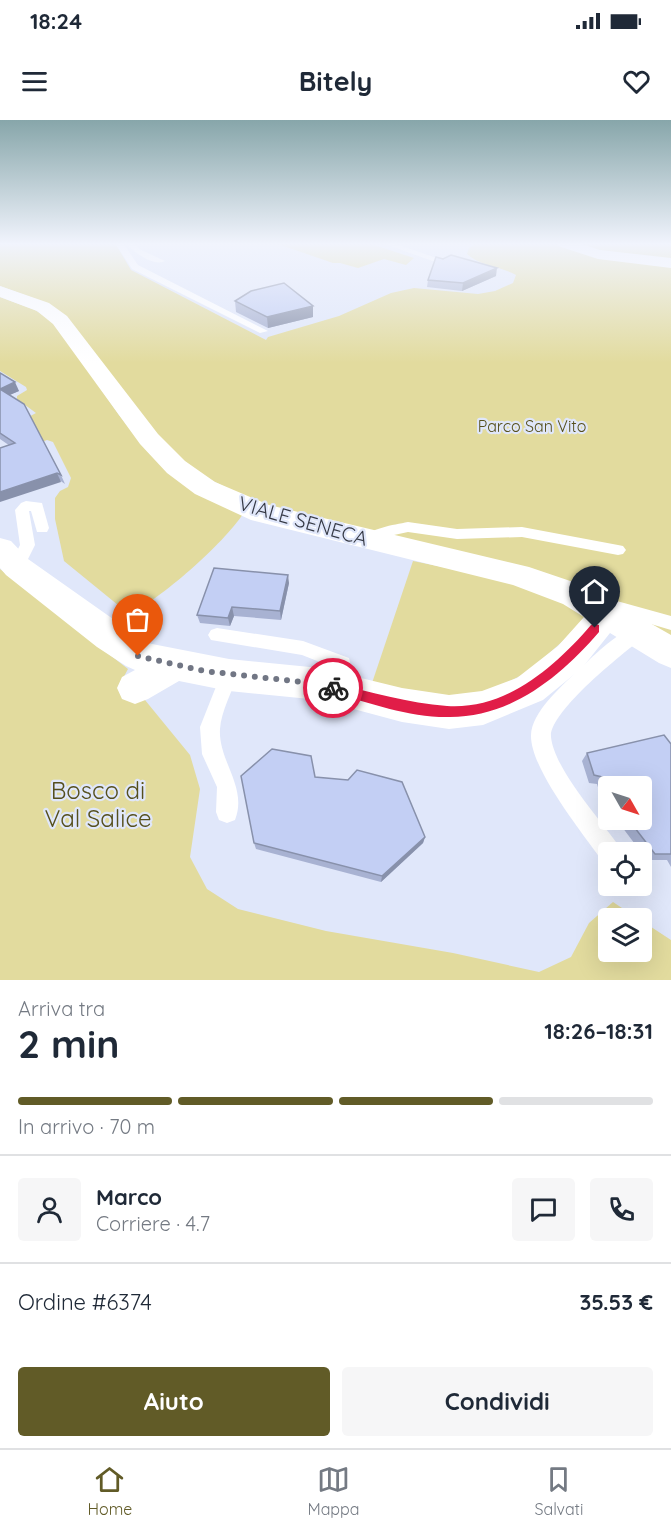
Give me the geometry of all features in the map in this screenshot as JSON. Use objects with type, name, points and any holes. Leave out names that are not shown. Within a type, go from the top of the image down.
[{"type":"street","name":"VIALE SENECA","points":[[0,291],[43,307],[60,320],[149,439],[176,467],[205,488],[261,513],[518,575],[574,595],[671,652]]},
{"type":"street","points":[[8,558],[138,656],[229,675],[320,684],[402,705],[449,712],[483,708],[530,689],[570,657],[606,615]]},
{"type":"street","points":[[135,688],[175,665]]},
{"type":"lane","points":[[167,283],[263,331]]},
{"type":"lane","points":[[8,558],[29,548],[22,510],[26,506],[37,506],[42,528]]},
{"type":"lane","points":[[368,540],[391,530],[408,527],[457,534],[522,532],[618,550]]},
{"type":"lane","points":[[574,595],[671,623]]},
{"type":"lane","points":[[603,842],[549,763],[541,734],[548,715],[577,684],[637,633]]},
{"type":"lane","points":[[217,635],[303,648],[343,663],[348,692]]},
{"type":"lane","points":[[227,812],[227,786],[212,754],[210,727],[229,675]]},
{"type":"green space","name":"Parco San Vito","points":[[0,283],[156,283],[266,340],[268,337],[339,316],[391,293],[414,288],[478,294],[495,291],[513,283],[671,283],[671,642],[627,617],[255,502],[207,478],[172,452],[41,301],[0,286]]},
{"type":"green space","points":[[0,297],[35,310],[54,322],[119,415],[148,452],[169,472],[243,514],[222,540],[190,570],[157,597],[129,614],[64,561],[55,519],[55,498],[60,491],[68,487],[71,478],[53,442],[47,440],[37,444],[19,422],[36,413],[17,399],[17,396],[27,390],[26,387],[0,371]]},
{"type":"green space","points":[[413,561],[521,583],[587,615],[573,632],[528,672],[494,689],[463,698],[371,686]]},
{"type":"green space","name":"Bosco di Val Salice","points":[[0,569],[128,669],[120,684],[145,700],[190,755],[200,789],[190,857],[207,889],[238,909],[326,931],[453,953],[539,972],[571,957],[589,923],[598,915],[598,962],[652,962],[652,928],[671,940],[671,980],[0,980]]},
{"type":"green space","name":"Bosco di Val Salice","points":[[613,902],[622,908],[606,908]]},
{"type":"building","points":[[284,283],[313,306],[267,317],[235,301],[251,291]]},
{"type":"building","points":[[0,373],[15,382],[0,389]]},
{"type":"building","points":[[0,389],[24,404],[61,475],[57,473],[0,492],[0,448],[15,443],[0,433]]},
{"type":"building","points":[[214,568],[288,575],[280,611],[232,607],[228,618],[197,615]]},
{"type":"building","points":[[664,735],[671,744],[671,854],[655,854],[652,850],[652,842],[646,842],[636,830],[652,830],[652,776],[594,775],[587,753]]},
{"type":"building","points":[[272,749],[311,756],[315,777],[348,780],[357,770],[402,782],[425,837],[382,876],[254,843],[241,776]]},
{"type":"way so far","points":[[138,656],[204,671],[320,684],[333,688]]},
{"type":"route","points":[[333,688],[402,705],[449,712],[483,708],[530,689],[570,657],[595,628]]}]
